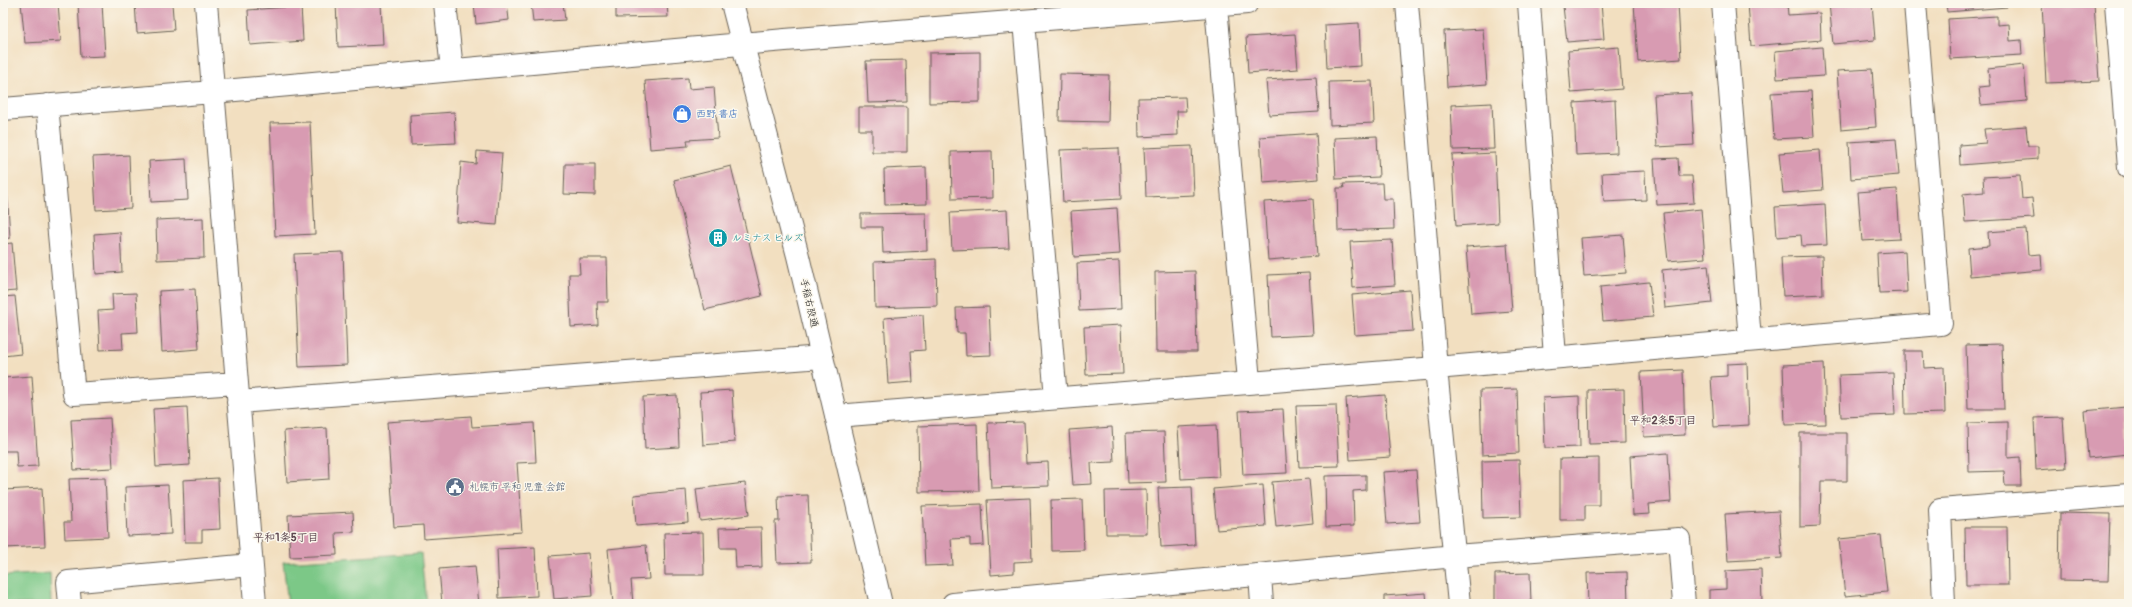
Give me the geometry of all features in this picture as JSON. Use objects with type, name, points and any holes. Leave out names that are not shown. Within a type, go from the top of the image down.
[{"type":"street","points":[[206,3],[254,604]]},
{"type":"street","points":[[445,3],[452,70]]},
{"type":"street","name":"手稲右股通","points":[[732,3],[796,248],[881,604]]},
{"type":"street","points":[[3,109],[213,92],[743,44],[1247,3]]},
{"type":"street","points":[[1407,3],[1436,368],[1459,604]]},
{"type":"street","points":[[1529,3],[1555,357]]},
{"type":"street","points":[[1723,3],[1750,340]]},
{"type":"street","points":[[836,416],[1436,368],[1941,324],[1915,3]]},
{"type":"street","points":[[2116,3],[2129,168]]},
{"type":"street","points":[[1216,6],[1249,382]]},
{"type":"street","points":[[1024,21],[1056,398]]},
{"type":"street","points":[[47,105],[74,394],[238,393],[822,356]]},
{"type":"street","points":[[1944,604],[1940,510],[2129,495]]},
{"type":"street","points":[[953,604],[1455,556],[1679,539],[1684,604]]},
{"type":"street","points":[[70,604],[68,582],[251,565]]},
{"type":"street","points":[[1260,575],[1262,604]]},
{"type":"green space","points":[[421,553],[426,604],[288,604],[283,562]]},
{"type":"green space","points":[[50,573],[51,604],[3,604],[3,576]]},
{"type":"building","points":[[21,3],[58,3],[61,41],[25,43]]},
{"type":"building","points":[[78,3],[102,3],[105,56],[81,57]]},
{"type":"building","points":[[135,3],[172,3],[174,30],[137,33]]},
{"type":"building","points":[[336,3],[381,3],[383,45],[338,47]]},
{"type":"building","points":[[474,3],[507,3],[509,20],[476,24]]},
{"type":"building","points":[[531,3],[563,3],[565,20],[533,22]]},
{"type":"building","points":[[616,3],[667,3],[668,17],[616,18]]},
{"type":"building","points":[[1601,3],[1604,39],[1567,42],[1563,6]]},
{"type":"building","points":[[1634,3],[1678,3],[1681,59],[1638,62]]},
{"type":"building","points":[[1748,3],[1787,3],[1788,15],[1820,13],[1821,40],[1751,46]]},
{"type":"building","points":[[1829,3],[1872,3],[1875,40],[1833,44]]},
{"type":"building","points":[[1946,3],[2006,3],[2007,7],[1947,12]]},
{"type":"building","points":[[2042,3],[2094,3],[2099,81],[2046,83]]},
{"type":"building","points":[[301,6],[303,41],[250,45],[248,10]]},
{"type":"building","points":[[1997,16],[1997,25],[2009,24],[2010,41],[2021,40],[2022,55],[1950,59],[1948,19]]},
{"type":"building","points":[[1359,23],[1361,66],[1327,68],[1325,25]]},
{"type":"building","points":[[1483,29],[1487,84],[1447,87],[1444,31]]},
{"type":"building","points":[[1295,34],[1298,69],[1248,73],[1246,37]]},
{"type":"building","points":[[1619,47],[1622,89],[1571,93],[1568,51]]},
{"type":"building","points":[[1822,47],[1824,76],[1777,79],[1775,51]]},
{"type":"building","points":[[980,52],[980,102],[929,103],[929,53]]},
{"type":"building","points":[[906,60],[907,102],[868,103],[866,61]]},
{"type":"building","points":[[2024,65],[2027,101],[1981,105],[1979,87],[1990,86],[1988,69]]},
{"type":"building","points":[[1872,69],[1876,127],[1841,130],[1837,71]]},
{"type":"building","points":[[1060,74],[1109,75],[1108,122],[1059,121]]},
{"type":"building","points":[[1316,77],[1319,112],[1269,115],[1266,80]]},
{"type":"building","name":"西野 書店","points":[[688,78],[689,89],[714,87],[718,138],[687,140],[688,146],[650,149],[645,81]]},
{"type":"building","points":[[1372,81],[1374,123],[1330,125],[1329,82]]},
{"type":"building","points":[[1811,91],[1814,137],[1774,139],[1771,93]]},
{"type":"building","points":[[1691,93],[1694,145],[1657,147],[1654,95]]},
{"type":"building","points":[[1185,97],[1186,111],[1177,111],[1178,135],[1139,137],[1138,98]]},
{"type":"building","points":[[1615,100],[1617,153],[1576,155],[1574,103]]},
{"type":"building","points":[[1492,103],[1494,149],[1453,150],[1451,105]]},
{"type":"building","points":[[859,107],[907,107],[907,152],[872,152],[872,130],[859,130]]},
{"type":"building","points":[[454,112],[456,143],[411,145],[410,115]]},
{"type":"building","points":[[310,122],[315,234],[275,236],[270,123]]},
{"type":"building","points":[[2026,126],[2028,146],[2038,146],[2038,159],[1960,165],[1959,145],[1986,143],[1984,129]]},
{"type":"building","points":[[1316,133],[1319,179],[1263,183],[1260,137]]},
{"type":"building","points":[[1377,136],[1379,177],[1336,179],[1334,138]]},
{"type":"building","points":[[1896,139],[1899,175],[1851,179],[1849,142]]},
{"type":"building","points":[[1192,146],[1194,195],[1146,197],[1144,148]]},
{"type":"building","points":[[1119,148],[1121,199],[1063,202],[1060,150]]},
{"type":"building","points":[[1820,150],[1823,190],[1783,193],[1779,153]]},
{"type":"building","points":[[477,151],[502,153],[497,225],[457,222],[461,162],[476,164]]},
{"type":"building","points":[[992,151],[993,198],[952,199],[951,152]]},
{"type":"building","points":[[1495,153],[1498,223],[1456,226],[1452,155]]},
{"type":"building","points":[[129,155],[131,208],[96,210],[93,157]]},
{"type":"building","points":[[1678,158],[1679,176],[1692,176],[1694,203],[1657,205],[1654,159]]},
{"type":"building","points":[[3,159],[7,183],[3,184]]},
{"type":"building","points":[[186,159],[188,200],[151,202],[149,161]]},
{"type":"building","points":[[565,164],[595,164],[595,195],[564,194]]},
{"type":"building","name":"ルミナス ヒルズ","points":[[731,166],[762,296],[705,310],[674,180]]},
{"type":"building","points":[[926,167],[927,204],[885,205],[884,169]]},
{"type":"building","points":[[1645,171],[1646,200],[1604,202],[1602,173]]},
{"type":"building","points":[[2020,175],[2022,199],[2032,198],[2034,218],[1965,222],[1963,194],[1984,192],[1983,177]]},
{"type":"building","points":[[1382,183],[1383,199],[1393,199],[1394,229],[1338,231],[1337,188],[1344,188],[1343,184]]},
{"type":"building","points":[[7,188],[10,238],[3,239],[3,189]]},
{"type":"building","points":[[1897,189],[1900,239],[1862,241],[1858,192]]},
{"type":"building","points":[[1313,199],[1317,256],[1268,260],[1264,202]]},
{"type":"building","points":[[1825,204],[1827,245],[1802,246],[1801,235],[1777,237],[1775,207]]},
{"type":"building","points":[[1117,208],[1120,254],[1074,257],[1071,211]]},
{"type":"building","points":[[1701,209],[1705,258],[1668,261],[1663,213]]},
{"type":"building","points":[[1007,210],[1009,248],[952,250],[950,213]]},
{"type":"building","points":[[926,213],[927,251],[883,253],[882,227],[861,227],[861,214]]},
{"type":"building","points":[[203,218],[204,258],[157,260],[156,220]]},
{"type":"building","points":[[2026,229],[2028,255],[2041,254],[2042,270],[1970,276],[1968,248],[1989,246],[1988,232]]},
{"type":"building","points":[[120,232],[122,272],[96,274],[94,234]]},
{"type":"building","points":[[1623,235],[1626,273],[1584,276],[1581,238]]},
{"type":"building","points":[[1392,240],[1395,285],[1353,288],[1350,242]]},
{"type":"building","points":[[12,243],[16,291],[3,292],[3,244]]},
{"type":"building","points":[[1507,244],[1512,311],[1471,314],[1466,247]]},
{"type":"building","points":[[1905,251],[1907,292],[1879,293],[1877,253]]},
{"type":"building","points":[[343,252],[347,365],[299,367],[294,254]]},
{"type":"building","points":[[1822,256],[1823,294],[1783,296],[1781,257]]},
{"type":"building","points":[[579,258],[607,258],[608,302],[597,302],[598,325],[571,327],[569,274],[580,274]]},
{"type":"building","points":[[936,259],[937,306],[875,308],[874,262]]},
{"type":"building","points":[[1119,261],[1121,309],[1079,311],[1077,263]]},
{"type":"building","points":[[1708,265],[1712,303],[1665,308],[1662,270]]},
{"type":"building","points":[[1195,271],[1197,352],[1156,352],[1155,272]]},
{"type":"building","points":[[1309,273],[1313,335],[1271,337],[1268,275]]},
{"type":"building","points":[[1649,282],[1653,317],[1603,321],[1600,287]]},
{"type":"building","points":[[195,289],[199,349],[162,352],[159,291]]},
{"type":"building","points":[[1410,290],[1413,331],[1355,335],[1352,295]]},
{"type":"building","points":[[136,293],[138,332],[122,333],[123,349],[100,350],[98,311],[113,310],[112,294]]},
{"type":"building","points":[[15,296],[21,354],[3,356],[3,297]]},
{"type":"building","points":[[989,307],[991,355],[966,356],[965,333],[957,333],[956,308]]},
{"type":"building","points":[[923,315],[925,350],[911,351],[913,382],[888,384],[884,318]]},
{"type":"building","points":[[1121,325],[1123,374],[1086,375],[1084,327]]},
{"type":"building","points":[[2002,344],[2004,409],[1968,409],[1966,345]]},
{"type":"building","points":[[1904,351],[1923,351],[1924,368],[1944,367],[1945,413],[1905,414]]},
{"type":"building","points":[[1747,363],[1749,425],[1714,427],[1711,377],[1727,376],[1727,364]]},
{"type":"building","points":[[1824,363],[1826,424],[1785,425],[1783,365]]},
{"type":"building","points":[[1683,370],[1685,435],[1644,437],[1641,372]]},
{"type":"building","points":[[1893,373],[1895,415],[1841,417],[1839,375]]},
{"type":"building","points":[[32,376],[38,466],[17,467],[16,451],[3,451],[3,378]]},
{"type":"building","points":[[1517,389],[1519,453],[1482,455],[1480,390]]},
{"type":"building","points":[[1624,389],[1625,443],[1589,444],[1588,390]]},
{"type":"building","points":[[732,390],[735,442],[703,445],[700,392]]},
{"type":"building","points":[[677,395],[679,447],[645,449],[643,397]]},
{"type":"building","points":[[1385,395],[1390,457],[1350,460],[1346,398]]},
{"type":"building","points":[[1579,396],[1580,447],[1545,448],[1543,398]]},
{"type":"building","points":[[1336,405],[1339,466],[1299,467],[1296,406]]},
{"type":"building","points":[[187,407],[190,465],[156,467],[153,409]]},
{"type":"building","points":[[2126,407],[2129,454],[2088,458],[2084,411]]},
{"type":"building","points":[[1283,409],[1287,473],[1243,475],[1239,411]]},
{"type":"building","name":"札幌市 平和 児童 会館","points":[[471,416],[472,427],[534,423],[536,462],[517,463],[522,532],[424,539],[423,525],[394,527],[387,422]]},
{"type":"building","points":[[2063,417],[2066,468],[2036,470],[2034,418]]},
{"type":"building","points":[[110,418],[113,468],[74,470],[71,420]]},
{"type":"building","points":[[1024,422],[1026,463],[1048,462],[1049,486],[991,488],[988,423]]},
{"type":"building","points":[[2008,422],[2008,458],[2020,457],[2021,486],[2005,486],[2004,471],[1969,472],[1968,423]]},
{"type":"building","points":[[977,424],[979,491],[919,492],[918,426]]},
{"type":"building","points":[[1216,425],[1219,477],[1181,479],[1178,427]]},
{"type":"building","points":[[1112,427],[1114,462],[1091,463],[1092,484],[1073,485],[1069,430]]},
{"type":"building","points":[[327,428],[329,479],[287,482],[284,431]]},
{"type":"building","points":[[1164,432],[1166,482],[1128,483],[1126,433]]},
{"type":"building","points":[[1800,433],[1847,433],[1847,481],[1821,481],[1820,526],[1800,527]]},
{"type":"building","points":[[1668,453],[1671,502],[1649,504],[1650,514],[1633,515],[1630,456]]},
{"type":"building","points":[[1599,458],[1599,505],[1585,505],[1585,520],[1560,520],[1560,459]]},
{"type":"building","points":[[1519,460],[1521,517],[1483,518],[1482,461]]},
{"type":"building","points":[[1416,470],[1420,522],[1387,524],[1383,472]]},
{"type":"building","points":[[1366,475],[1366,490],[1353,491],[1354,526],[1326,527],[1325,476]]},
{"type":"building","points":[[105,478],[108,537],[65,539],[64,522],[71,522],[69,479]]},
{"type":"building","points":[[218,478],[220,529],[202,530],[202,542],[185,542],[183,480]]},
{"type":"building","points":[[1309,479],[1313,523],[1276,527],[1272,482]]},
{"type":"building","points":[[745,483],[749,515],[700,521],[696,489]]},
{"type":"building","points":[[168,485],[171,534],[127,536],[125,487]]},
{"type":"building","points":[[1263,485],[1266,526],[1217,530],[1213,489]]},
{"type":"building","points":[[1192,487],[1195,545],[1161,547],[1158,488]]},
{"type":"building","points":[[42,488],[45,546],[5,548],[3,490]]},
{"type":"building","points":[[686,490],[688,522],[636,526],[634,495]]},
{"type":"building","points":[[1146,490],[1147,534],[1106,534],[1105,491]]},
{"type":"building","points":[[808,495],[811,562],[777,563],[775,521],[779,521],[778,496]]},
{"type":"building","points":[[1030,498],[1032,561],[1014,562],[1014,573],[991,575],[987,500]]},
{"type":"building","points":[[1082,499],[1084,550],[1052,551],[1051,500]]},
{"type":"building","points":[[982,504],[984,545],[970,546],[970,538],[951,539],[953,565],[925,566],[922,506]]},
{"type":"building","points":[[1779,511],[1782,558],[1728,561],[1725,514]]},
{"type":"building","points":[[353,512],[354,532],[336,533],[337,555],[290,557],[288,515]]},
{"type":"building","points":[[2060,513],[2110,514],[2108,581],[2059,580]]},
{"type":"building","points":[[761,527],[762,567],[736,568],[735,548],[720,548],[719,528]]},
{"type":"building","points":[[1965,527],[2007,527],[2008,585],[1966,585]]},
{"type":"building","points":[[703,532],[704,575],[665,575],[664,533]]},
{"type":"building","points":[[1881,535],[1887,592],[1845,596],[1839,539]]},
{"type":"building","points":[[646,545],[649,579],[631,580],[633,604],[613,604],[608,549]]},
{"type":"building","points":[[535,547],[537,596],[499,598],[497,549]]},
{"type":"building","points":[[589,553],[592,596],[554,599],[550,556]]},
{"type":"building","points":[[475,566],[479,604],[442,604],[439,569]]},
{"type":"building","points":[[1761,569],[1762,604],[1709,604],[1709,590],[1726,589],[1726,571]]},
{"type":"building","points":[[1627,572],[1628,604],[1588,604],[1587,573]]},
{"type":"building","points":[[1530,573],[1531,604],[1495,604],[1495,574]]},
{"type":"building","points":[[1426,593],[1427,604],[1384,604],[1384,596]]},
{"type":"place","name":"西野 書店","points":[[682,114]]},
{"type":"place","name":"ルミナス ヒルズ","points":[[718,238]]},
{"type":"place","name":"札幌市 平和 児童 会館","points":[[455,487]]},
{"type":"district","name":"平和2条5丁目","points":[[1663,420]]},
{"type":"district","name":"平和1条5丁目","points":[[286,537]]}]
